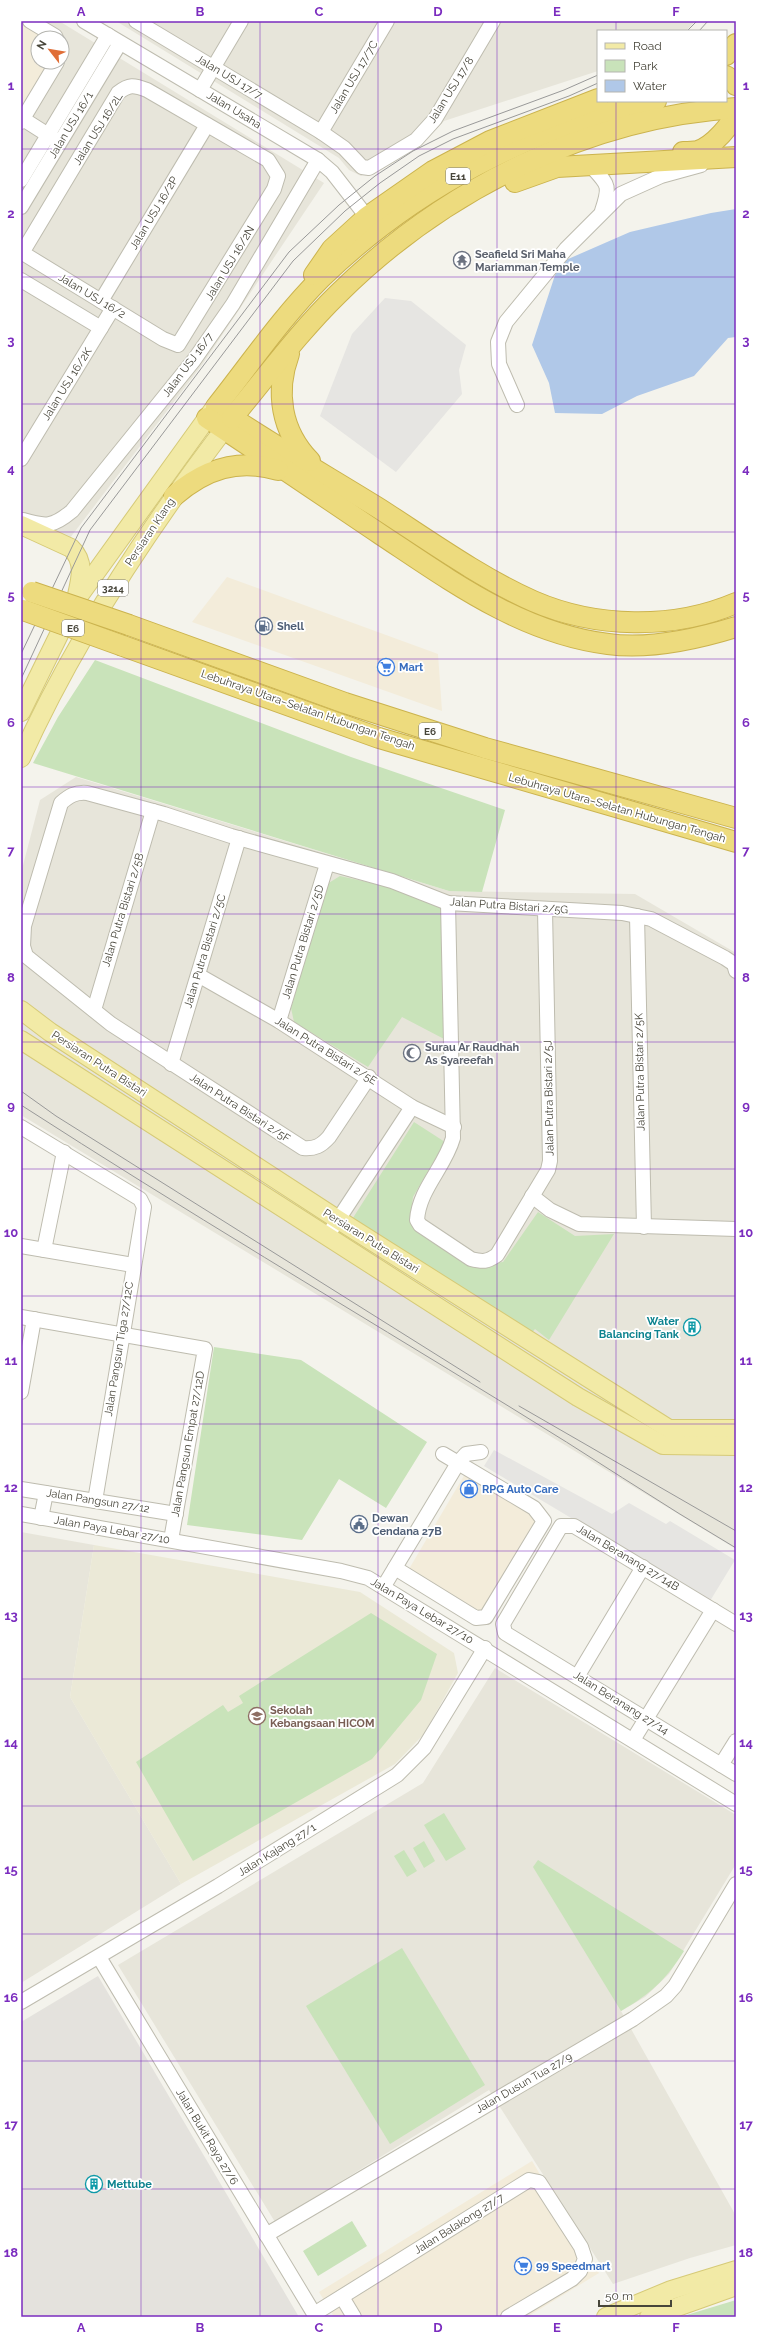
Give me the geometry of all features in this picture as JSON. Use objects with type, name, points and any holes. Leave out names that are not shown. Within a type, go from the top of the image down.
[{"type":"highway","points":[[727,54],[736,44]]},
{"type":"highway","points":[[727,76],[734,80],[736,87]]},
{"type":"highway","points":[[293,309],[332,249],[367,218],[433,172],[490,141],[597,99]]},
{"type":"highway","name":"E11","points":[[211,412],[293,309],[320,279],[374,233],[430,193],[492,158],[558,128],[602,114],[652,102]]},
{"type":"highway","name":"E11","points":[[228,424],[293,344],[337,295],[362,271],[423,224],[482,186],[537,158],[581,140],[631,126],[715,109],[736,108]]},
{"type":"highway","points":[[598,164],[699,150],[722,132],[736,111]]},
{"type":"highway","points":[[423,224],[509,184],[557,167],[731,158]]},
{"type":"highway","points":[[293,344],[283,375],[281,395],[283,414],[289,433],[299,450],[323,474]]},
{"type":"highway","points":[[211,412],[301,481],[457,585],[508,614],[547,630],[589,641],[630,645],[687,639],[736,627]]},
{"type":"highway","points":[[228,424],[323,474],[510,589],[534,601],[564,612],[594,618],[643,623],[677,620],[703,614],[736,603]]},
{"type":"highway","points":[[174,496],[195,479],[225,467],[245,464],[265,466],[284,472],[301,481]]},
{"type":"highway","name":"Lebuhraya Utara–Selatan Hubungan Tengah","points":[[26,590],[398,721],[485,748],[736,818]]},
{"type":"highway","name":"Lebuhraya Utara–Selatan Hubungan Tengah","points":[[22,610],[379,738],[736,842]]},
{"type":"main road","name":"Persiaran Klang","points":[[21,712],[76,600],[211,412]]},
{"type":"main road","name":"Persiaran Klang","points":[[21,758],[54,687],[128,563],[174,496],[228,424]]},
{"type":"main road","points":[[21,526],[71,548],[76,553],[82,574],[76,600]]},
{"type":"main road","name":"Persiaran Putra Bistari","points":[[21,1010],[50,1032],[337,1220],[669,1429],[736,1429]]},
{"type":"main road","name":"Persiaran Putra Bistari","points":[[21,1040],[328,1235],[578,1397],[663,1445],[736,1446]]},
{"type":"main road","points":[[606,2317],[671,2290],[736,2270]]},
{"type":"main road","points":[[649,2317],[736,2286]]},
{"type":"street","points":[[30,21],[45,30]]},
{"type":"street","points":[[84,21],[94,36],[94,54],[89,66]]},
{"type":"street","name":"Jalan Usaha","points":[[84,21],[318,160],[332,172],[367,218]]},
{"type":"street","name":"Jalan USJ 17/7","points":[[136,21],[321,132]]},
{"type":"street","points":[[200,90],[241,21]]},
{"type":"street","name":"Jalan USJ 17/7C","points":[[321,132],[387,21]]},
{"type":"street","name":"Jalan USJ 17/8","points":[[321,132],[344,148],[362,167],[369,168],[416,140],[435,119],[493,21]]},
{"type":"street","name":"Jalan USJ 16/1","points":[[21,180],[89,66],[114,39]]},
{"type":"street","name":"Jalan USJ 16/1","points":[[21,207],[103,71],[114,39]]},
{"type":"street","points":[[103,71],[122,58],[143,55]]},
{"type":"street","points":[[52,70],[22,120],[60,142]]},
{"type":"street","name":"Jalan USJ 16/2L","points":[[22,253],[118,93],[126,86],[135,85],[147,90],[272,164]]},
{"type":"street","name":"Jalan USJ 16/2P","points":[[101,301],[207,125]]},
{"type":"street","points":[[517,405],[499,364],[498,342],[506,322],[566,249],[621,194],[661,176],[731,158]]},
{"type":"street","name":"Jalan USJ 16/7","points":[[21,519],[38,524],[52,525],[60,521],[72,511],[194,360],[232,304],[318,160]]},
{"type":"street","name":"Jalan USJ 16/2N","points":[[163,339],[178,345],[188,332],[274,189],[278,176],[272,164]]},
{"type":"street","points":[[598,164],[608,192],[600,215]]},
{"type":"street","name":"Jalan USJ 16/2","points":[[22,253],[163,339]]},
{"type":"street","name":"Jalan USJ 16/2","points":[[22,283],[102,328]]},
{"type":"street","name":"Jalan USJ 16/2K","points":[[21,459],[113,308]]},
{"type":"street","name":"Jalan Putra Bistari 2/5G","points":[[94,1010],[26,956],[23,946],[24,926],[61,803],[69,796],[78,792],[153,811],[327,864],[392,881],[448,903],[651,918],[725,958],[734,964],[736,971]]},
{"type":"street","name":"Jalan Putra Bistari 2/5B","points":[[94,1010],[153,811]]},
{"type":"street","name":"Jalan Putra Bistari 2/5C","points":[[171,1064],[239,838]]},
{"type":"street","name":"Jalan Putra Bistari 2/5D","points":[[279,1021],[327,864]]},
{"type":"street","points":[[448,903],[454,1127]]},
{"type":"street","name":"Jalan Putra Bistari 2/5J","points":[[454,1127],[450,1148],[419,1205],[418,1220],[420,1225],[471,1259],[488,1262],[497,1254],[548,1170],[550,1161],[545,910]]},
{"type":"street","name":"Jalan Putra Bistari 2/5K","points":[[637,916],[644,1227]]},
{"type":"street","name":"Jalan Putra Bistari 2/5E","points":[[198,975],[279,1021],[369,1077],[412,1107],[454,1127]]},
{"type":"street","name":"Jalan Putra Bistari 2/5F","points":[[94,1010],[171,1064],[303,1148],[313,1149],[322,1145],[329,1137],[369,1077]]},
{"type":"street","points":[[328,1235],[412,1107]]},
{"type":"street","points":[[21,1127],[64,1152],[44,1250]]},
{"type":"street","name":"Jalan Pangsun Tiga 27/12C","points":[[64,1152],[140,1199],[144,1207],[133,1265],[95,1501]]},
{"type":"street","points":[[532,1196],[550,1210],[579,1224],[736,1229]]},
{"type":"street","points":[[21,1246],[133,1265]]},
{"type":"street","points":[[21,1392],[28,1318],[122,1334]]},
{"type":"street","name":"Jalan Pangsun Empat 27/12D","points":[[122,1334],[205,1349],[172,1540]]},
{"type":"street","points":[[384,1586],[458,1463],[466,1454],[480,1452]]},
{"type":"street","points":[[395,1568],[476,1618],[486,1617],[544,1521],[534,1508],[443,1454]]},
{"type":"street","name":"Jalan Pangsun 27/12","points":[[21,1488],[176,1514]]},
{"type":"street","points":[[41,1518],[46,1493]]},
{"type":"street","name":"Jalan Paya Lebar 27/10","points":[[21,1514],[341,1571],[368,1578],[384,1586],[485,1648],[736,1804]]},
{"type":"street","name":"Jalan Beranang 27/14B","points":[[505,1633],[503,1624],[561,1526],[574,1526],[736,1624]]},
{"type":"street","points":[[577,1677],[643,1567]]},
{"type":"street","points":[[633,1740],[713,1610]]},
{"type":"street","name":"Jalan Beranang 27/14","points":[[505,1633],[736,1774]]},
{"type":"street","name":"Jalan Kajang 27/1","points":[[21,2002],[218,1886],[397,1775],[424,1748],[485,1648]]},
{"type":"street","points":[[721,1765],[736,1741]]},
{"type":"street","name":"Jalan Dusun Tua 27/9","points":[[266,2235],[633,2019],[650,2007],[675,1986],[736,1884]]},
{"type":"street","name":"Jalan Bukit Raya 27/6","points":[[99,1957],[315,2315]]},
{"type":"street","name":"Jalan Balakong 27/7","points":[[315,2315],[529,2180],[539,2182],[581,2247],[585,2259],[580,2271],[563,2284],[508,2317]]},
{"type":"street","points":[[342,2297],[354,2317]]},
{"type":"shaded area","points":[[21,21],[59,21],[324,183],[202,365],[60,551],[21,536]]},
{"type":"shaded area","points":[[21,21],[38,30],[30,30],[30,70],[48,70],[21,115]]},
{"type":"shaded area","points":[[116,21],[695,21],[687,30],[597,30],[597,71],[444,121],[426,140],[361,176],[349,170],[339,158]]},
{"type":"shaded area","points":[[385,298],[411,301],[466,345],[459,370],[462,394],[396,472],[320,416],[352,334]]},
{"type":"shaded area","points":[[227,577],[438,654],[442,711],[192,622]]},
{"type":"shaded area","points":[[76,777],[449,891],[635,894],[736,953],[736,1549],[21,1115],[21,873],[40,800]]},
{"type":"shaded area","points":[[494,1450],[612,1514],[629,1503],[666,1524],[670,1521],[735,1560],[710,1601],[484,1466]]},
{"type":"shaded area","points":[[465,1474],[539,1519],[483,1613],[409,1569]]},
{"type":"shaded area","points":[[21,1532],[94,1545],[70,1697],[181,1884],[21,1983]]},
{"type":"shaded area","name":"Sekolah Kebangsaan HICOM","points":[[94,1545],[360,1592],[454,1653],[458,1673],[424,1734],[395,1764],[181,1884],[70,1697]]},
{"type":"shaded area","points":[[495,1668],[736,1815],[736,1864],[669,1974],[645,1997],[621,2011],[736,2216],[736,2245],[690,2258],[613,2284],[489,2090],[275,2222],[118,1965],[423,1783]]},
{"type":"shaded area","name":"Mettube","points":[[98,1976],[299,2317],[21,2317],[21,2022]]},
{"type":"shaded area","points":[[532,2161],[599,2273],[527,2317],[334,2317],[319,2292]]},
{"type":"green space","points":[[95,660],[351,757],[505,810],[482,892],[449,891],[33,763],[58,717]]},
{"type":"green space","points":[[340,876],[390,887],[443,906],[446,1040],[402,1017],[368,1067],[294,1022],[291,1008],[327,884]]},
{"type":"green space","points":[[414,1122],[445,1142],[413,1197],[410,1221],[473,1266],[503,1262],[538,1212],[575,1236],[614,1234],[549,1340],[535,1329],[530,1335],[351,1221]]},
{"type":"green space","points":[[214,1347],[301,1360],[427,1442],[386,1508],[339,1479],[302,1540],[187,1525]]},
{"type":"green space","points":[[371,1613],[437,1654],[421,1700],[372,1759],[193,1861],[136,1762],[223,1705],[228,1712],[243,1703],[239,1696]]},
{"type":"green space","points":[[444,1813],[466,1849],[446,1861],[424,1825]]},
{"type":"green space","points":[[424,1841],[435,1861],[424,1868],[413,1848]]},
{"type":"green space","points":[[404,1850],[417,1871],[407,1877],[394,1856]]},
{"type":"green space","points":[[538,1860],[684,1951],[671,1970],[657,1986],[641,1999],[621,2011],[533,1867]]},
{"type":"green space","points":[[402,1948],[485,2085],[390,2144],[306,2006]]},
{"type":"green space","points":[[352,2221],[367,2246],[318,2276],[303,2251]]},
{"type":"green space","points":[[736,2300],[736,2317],[680,2317]]},
{"type":"water","points":[[736,209],[736,337],[728,338],[694,376],[637,396],[602,414],[555,413],[549,383],[532,345],[559,263],[630,232],[711,213]]},
{"type":"tram line","points":[[688,30],[697,21]]},
{"type":"tram line","points":[[700,30],[708,21]]},
{"type":"tram line","points":[[21,654],[81,528],[289,252],[339,205],[375,176],[413,151],[453,131],[564,90],[597,75]]},
{"type":"tram line","points":[[21,679],[90,530],[293,261],[345,211],[380,183],[419,156],[453,139],[569,96],[597,83]]},
{"type":"tram line","points":[[21,1091],[56,1116],[480,1382]]},
{"type":"tram line","points":[[21,1105],[203,1220],[538,1424],[736,1548]]},
{"type":"tram line","points":[[519,1406],[736,1531]]},
{"type":"place","name":"Seafield Sri Maha Mariamman Temple","points":[[462,260]]},
{"type":"place","name":"Shell","points":[[264,626]]},
{"type":"place","name":"Mart","points":[[386,667]]},
{"type":"place","name":"Surau Ar Raudhah As Syareefah","points":[[412,1053]]},
{"type":"place","name":"Water Balancing Tank","points":[[692,1327]]},
{"type":"place","name":"RPG Auto Care","points":[[469,1489]]},
{"type":"place","name":"Dewan Cendana 27B","points":[[359,1524]]},
{"type":"place","name":"Sekolah Kebangsaan HICOM","points":[[257,1716]]},
{"type":"place","name":"Mettube","points":[[94,2184]]},
{"type":"place","name":"99 Speedmart","points":[[523,2266]]}]
